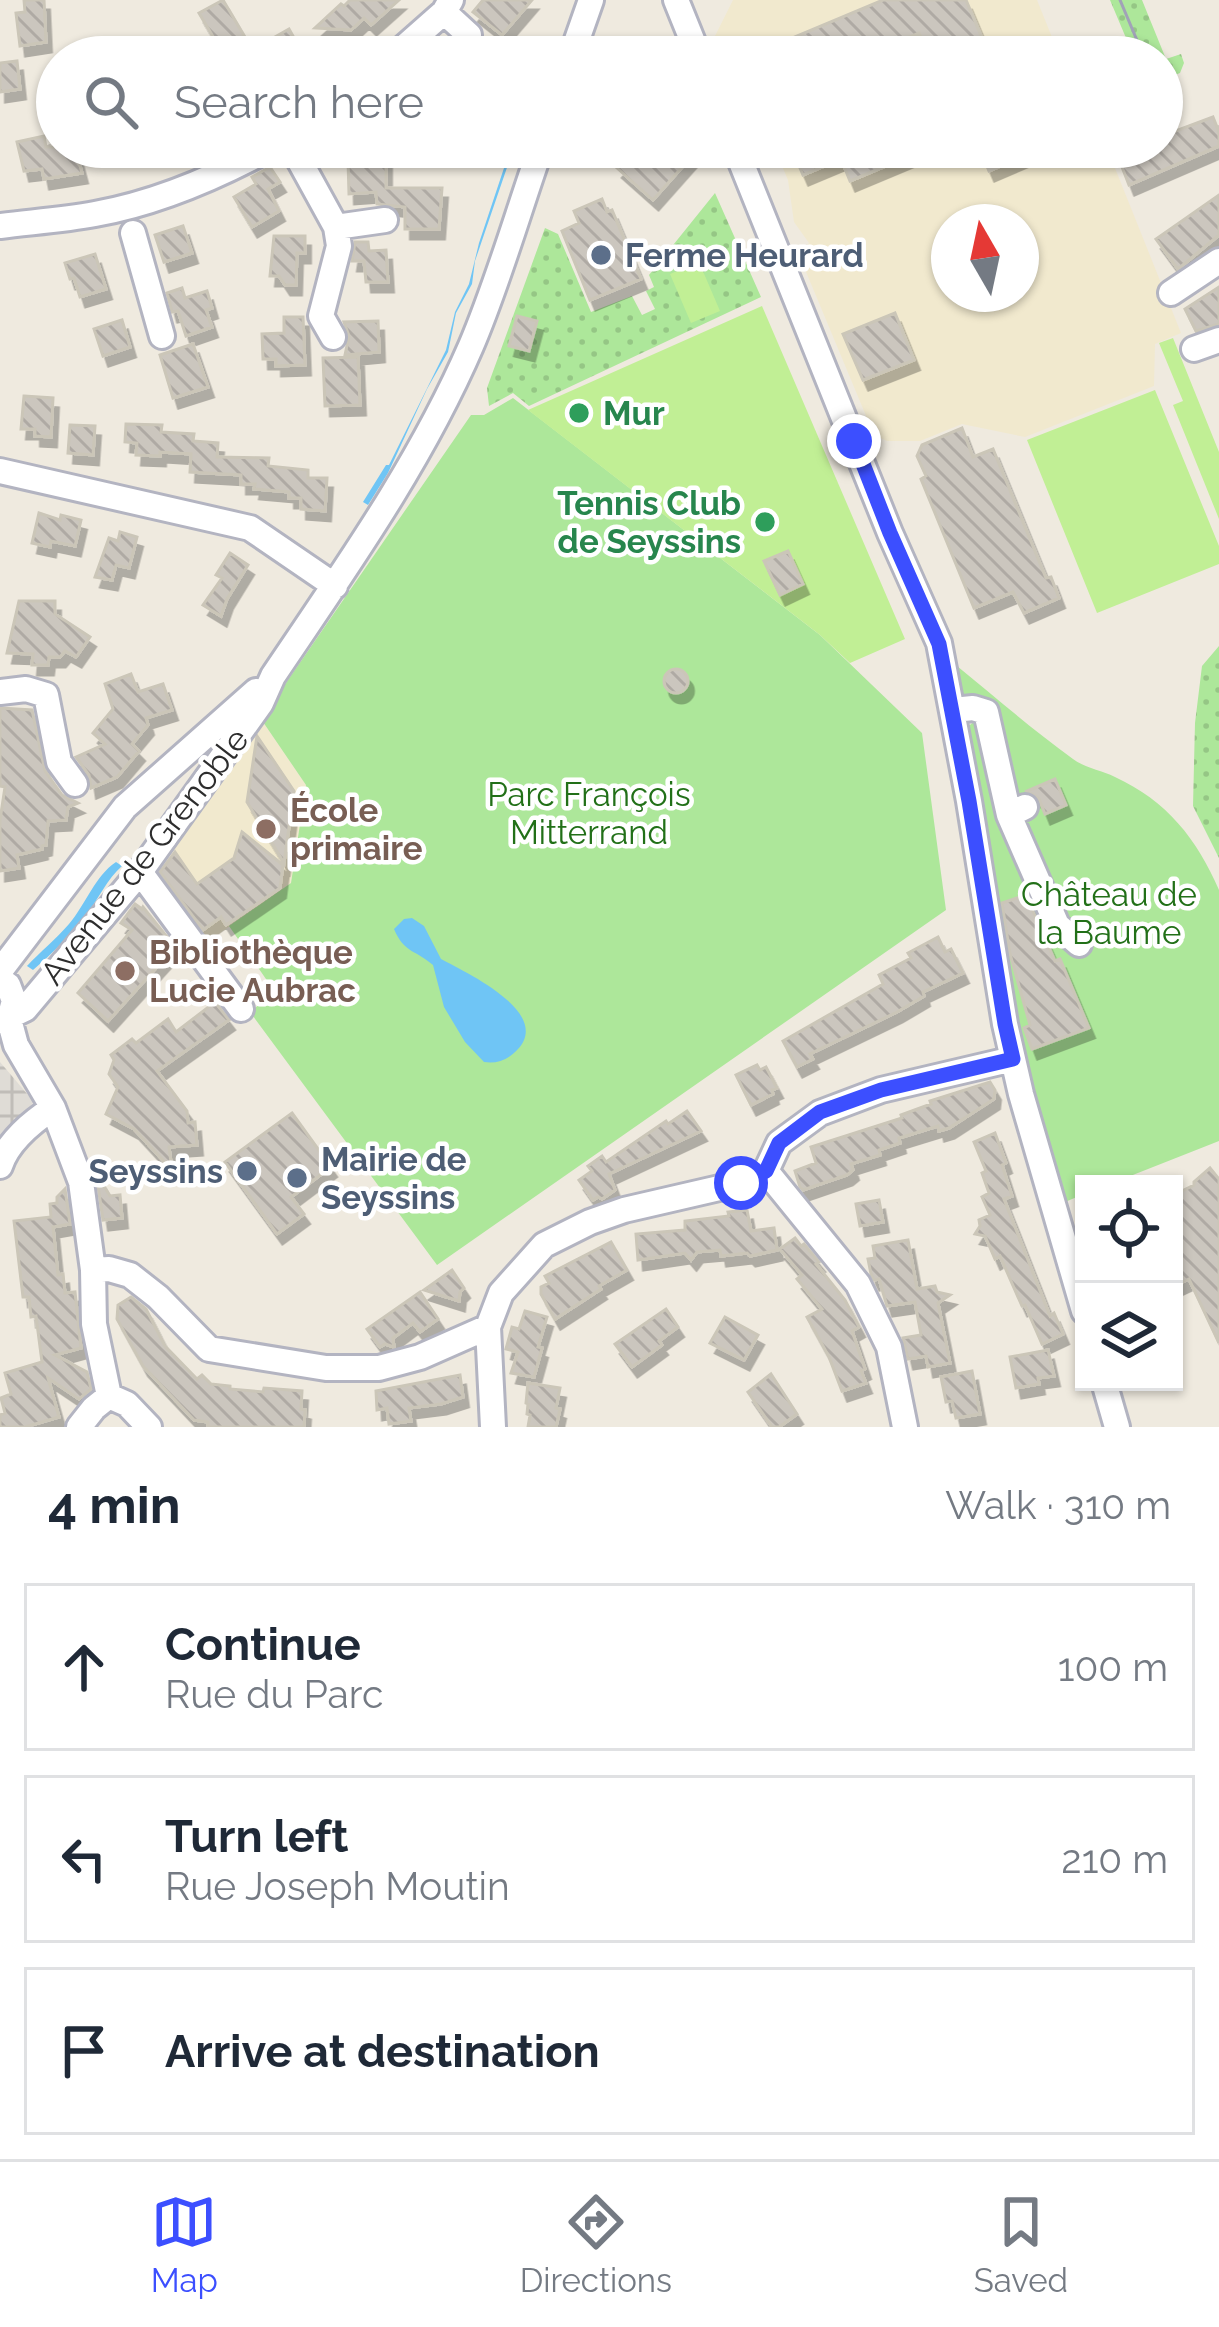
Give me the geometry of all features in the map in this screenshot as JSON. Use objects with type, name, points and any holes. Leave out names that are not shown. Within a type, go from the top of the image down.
[{"type":"street","points":[[578,36],[591,0]]},
{"type":"street","points":[[676,0],[691,36]]},
{"type":"street","points":[[415,36],[447,6],[470,35]]},
{"type":"street","points":[[0,226],[98,214],[233,168]]},
{"type":"street","points":[[304,168],[336,227],[339,247],[320,316],[333,337]]},
{"type":"street","name":"Avenue de Grenoble","points":[[3,1018],[25,1009],[140,872],[261,703],[273,676],[387,505],[463,362],[533,168]]},
{"type":"street","points":[[743,168],[939,644],[1005,1024],[1076,1283]]},
{"type":"street","points":[[336,227],[385,220]]},
{"type":"street","points":[[133,233],[162,336]]},
{"type":"street","points":[[1171,293],[1219,261]]},
{"type":"street","points":[[1194,350],[1219,340]]},
{"type":"street","points":[[0,471],[250,528],[335,586]]},
{"type":"street","name":"Avenue de Grenoble","points":[[0,971],[125,807],[273,676]]},
{"type":"street","points":[[0,692],[26,689],[46,695],[58,762],[75,784]]},
{"type":"street","points":[[953,710],[986,712],[1057,925],[1079,944]]},
{"type":"street","points":[[140,872],[241,1009]]},
{"type":"street","points":[[0,981],[8,985],[14,1001],[3,1018],[53,1108],[81,1182],[93,1270],[94,1324],[110,1396]]},
{"type":"street","points":[[494,1427],[488,1327],[501,1293],[544,1245],[623,1210],[741,1183],[766,1171],[779,1143],[820,1112],[881,1090],[1013,1059]]},
{"type":"street","points":[[0,1166],[21,1133],[53,1108]]},
{"type":"street","points":[[766,1171],[858,1284],[889,1347],[905,1427]]},
{"type":"street","points":[[93,1270],[130,1275],[209,1349],[326,1368],[379,1368],[420,1358],[488,1327]]},
{"type":"street","points":[[1107,1391],[1117,1427]]},
{"type":"street","points":[[79,1427],[110,1396]]},
{"type":"street","points":[[110,1396],[127,1404],[149,1427]]},
{"type":"shaded area","points":[[733,0],[1037,0],[1052,36],[715,36]]},
{"type":"shaded area","points":[[783,168],[1115,168],[1181,333],[1155,344],[1154,386],[1025,437],[962,424],[920,441],[887,441],[874,435],[799,255],[809,243],[794,222]]},
{"type":"shaded area","points":[[261,719],[306,785],[291,883],[216,936],[204,939],[151,869]]},
{"type":"shaded area","points":[[0,1062],[34,1102],[0,1141]]},
{"type":"green space","points":[[1110,0],[1142,0],[1157,36],[1125,36]]},
{"type":"green space","points":[[715,193],[761,297],[529,406],[513,393],[489,406],[487,388],[545,228],[558,234],[591,312],[632,296],[642,315],[655,309],[646,291],[654,287],[649,275]]},
{"type":"green space","points":[[699,262],[720,311],[691,323],[670,274]]},
{"type":"green space","name":"Tennis Club de Seyssins","points":[[762,306],[905,639],[850,663],[528,410]]},
{"type":"green space","points":[[1173,338],[1219,452],[1219,519],[1173,405],[1183,401],[1159,343]]},
{"type":"green space","points":[[1155,390],[1219,546],[1219,564],[1097,613],[1027,440]]},
{"type":"green space","name":"Parc François Mitterrand","points":[[513,398],[820,635],[922,733],[946,910],[437,1265],[250,1012],[275,992],[229,926],[291,883],[306,785],[261,719],[471,415],[484,415]]},
{"type":"green space","points":[[1219,646],[1219,858],[1193,806],[1202,666]]},
{"type":"green space","name":"Château de la Baume","points":[[957,666],[1073,759],[1150,798],[1190,838],[1219,890],[1219,1141],[1133,1175],[1075,1175],[1075,1198],[1065,1202],[1028,1073],[966,728],[975,721],[971,699],[961,694]]},
{"type":"water","points":[[507,168],[475,261],[472,284],[456,313],[448,352],[388,473],[368,505],[363,502],[389,465],[446,350],[455,312],[469,284],[479,243]]},
{"type":"water","points":[[116,862],[122,866],[75,929],[33,970],[27,966],[69,924]]},
{"type":"water","points":[[412,918],[424,926],[441,959],[485,983],[515,1008],[524,1021],[525,1035],[510,1056],[484,1062],[465,1042],[444,1007],[433,965],[406,947],[394,929]]},
{"type":"building","points":[[24,0],[44,0],[46,36],[20,46],[16,13],[25,12]]},
{"type":"building","points":[[223,0],[244,36],[213,36],[199,13]]},
{"type":"building","points":[[350,0],[399,0],[371,25],[364,18],[351,30],[315,28]]},
{"type":"building","points":[[483,0],[532,0],[502,35],[473,12]]},
{"type":"building","points":[[883,0],[966,0],[981,36],[919,33],[797,36]]},
{"type":"building","points":[[17,61],[20,89],[0,92],[0,63]]},
{"type":"building","points":[[1213,117],[1219,146],[1183,162],[1183,128]]},
{"type":"building","points":[[36,138],[36,168],[81,168],[82,173],[44,179],[42,169],[24,171],[17,142]]},
{"type":"building","points":[[271,168],[280,182],[268,189],[279,211],[252,227],[234,197],[256,184],[252,177]]},
{"type":"building","points":[[348,168],[386,168],[386,188],[442,188],[439,229],[405,229],[405,207],[377,204],[376,192],[349,194]]},
{"type":"building","points":[[617,168],[681,168],[653,200]]},
{"type":"building","points":[[845,168],[881,168],[850,181]]},
{"type":"building","points":[[1122,168],[1168,168],[1129,185]]},
{"type":"building","points":[[1219,195],[1219,235],[1178,269],[1156,239]]},
{"type":"building","name":"Ferme Heurard","points":[[602,199],[607,212],[612,210],[641,279],[590,300],[562,231],[579,223],[574,211]]},
{"type":"building","points":[[183,226],[192,253],[164,262],[155,235]]},
{"type":"building","points":[[274,236],[305,236],[305,253],[297,253],[296,285],[270,276]]},
{"type":"building","points":[[355,242],[368,242],[369,251],[386,250],[388,282],[366,282],[364,261],[352,261]]},
{"type":"building","points":[[95,254],[106,289],[80,297],[65,263]]},
{"type":"building","points":[[1219,287],[1219,324],[1196,331],[1185,309]]},
{"type":"building","points":[[182,288],[185,298],[207,291],[212,308],[206,310],[212,327],[186,336],[167,293]]},
{"type":"building","points":[[895,313],[914,360],[863,380],[843,334]]},
{"type":"building","points":[[517,316],[537,321],[529,351],[509,346]]},
{"type":"building","points":[[284,317],[303,317],[305,365],[276,366],[276,359],[263,359],[262,334],[284,333]]},
{"type":"building","points":[[122,320],[130,347],[103,356],[94,329]]},
{"type":"building","points":[[378,321],[379,352],[345,355],[349,336],[344,322]]},
{"type":"building","points":[[193,344],[208,387],[173,398],[160,355]]},
{"type":"building","points":[[358,357],[360,405],[325,406],[323,358]]},
{"type":"building","points":[[24,396],[53,398],[51,437],[35,436],[35,429],[21,429]]},
{"type":"building","points":[[126,424],[162,425],[161,432],[194,434],[193,441],[218,443],[217,457],[269,458],[268,466],[308,470],[308,478],[327,478],[325,511],[301,509],[301,498],[289,498],[289,492],[241,484],[241,475],[190,472],[191,454],[136,455],[137,443],[125,442]]},
{"type":"building","points":[[70,425],[95,426],[93,455],[68,453]]},
{"type":"building","points":[[962,428],[973,457],[993,449],[1046,578],[1051,577],[1059,598],[1024,613],[1013,592],[974,608],[921,479],[926,476],[917,456],[922,445]]},
{"type":"building","points":[[39,513],[81,520],[75,546],[32,543]]},
{"type":"building","points":[[120,532],[137,537],[129,568],[116,565],[112,580],[95,577],[109,538],[118,541]]},
{"type":"building","points":[[788,551],[803,584],[780,595],[764,561]]},
{"type":"building","points":[[230,553],[248,565],[221,616],[203,605],[222,578],[216,575]]},
{"type":"building","points":[[19,601],[55,601],[55,614],[90,637],[76,657],[65,651],[60,657],[49,657],[48,665],[32,665],[33,654],[7,653]]},
{"type":"building","points":[[676,669],[685,672],[685,690],[676,693],[667,690],[664,681],[667,672]]},
{"type":"building","points":[[131,674],[138,692],[163,684],[172,710],[146,718],[148,725],[132,744],[139,751],[117,777],[91,788],[89,775],[76,757],[105,744],[93,733],[113,709],[105,684]]},
{"type":"building","points":[[0,708],[32,710],[45,771],[62,795],[78,803],[68,807],[66,820],[48,821],[42,849],[17,855],[19,868],[0,871],[5,787],[0,786]]},
{"type":"building","points":[[257,736],[294,791],[284,863],[247,802]]},
{"type":"building","points":[[1055,779],[1066,805],[1045,814],[1039,799],[1027,791]]},
{"type":"building","points":[[242,832],[283,865],[280,888],[226,925],[221,917],[203,930],[160,872],[175,852],[197,884],[234,858]]},
{"type":"building","name":"Château de la Baume","points":[[1026,895],[1089,1028],[1032,1049],[1024,1028],[1030,1025],[1010,954],[1002,903]]},
{"type":"building","name":"Bibliothèque Lucie Aubrac","points":[[135,904],[143,907],[175,947],[108,1021],[78,993],[132,930],[121,923]]},
{"type":"building","points":[[938,937],[945,952],[951,949],[963,973],[810,1054],[813,1059],[797,1067],[783,1041],[883,984],[879,975]]},
{"type":"building","points":[[215,1002],[229,1020],[157,1071],[187,1111],[188,1123],[195,1122],[197,1145],[169,1147],[172,1170],[134,1129],[106,1114],[118,1087],[109,1074],[111,1055],[168,1019],[176,1032]]},
{"type":"building","points":[[757,1065],[760,1070],[766,1067],[777,1088],[751,1105],[736,1075]]},
{"type":"building","points":[[990,1082],[994,1099],[949,1128],[939,1131],[938,1126],[899,1138],[900,1143],[879,1150],[880,1155],[851,1164],[853,1170],[847,1175],[803,1190],[800,1187],[795,1171],[816,1163],[811,1147],[902,1118],[930,1101]]},
{"type":"building","points":[[687,1111],[701,1131],[609,1174],[615,1190],[593,1200],[579,1180],[592,1171],[588,1166],[602,1156],[606,1162]]},
{"type":"building","name":"Mairie de Seyssins","points":[[292,1113],[331,1167],[291,1197],[304,1214],[277,1234],[225,1162]]},
{"type":"building","points":[[995,1133],[1012,1196],[1004,1199],[1050,1316],[1054,1313],[1063,1334],[1042,1344],[1000,1256],[995,1259],[985,1236],[975,1234],[979,1220],[990,1215],[982,1197],[989,1193],[982,1173],[986,1171],[974,1142]]},
{"type":"building","points":[[1210,1168],[1219,1179],[1219,1343],[1189,1279],[1183,1282],[1183,1190]]},
{"type":"building","points":[[101,1181],[110,1196],[120,1195],[122,1218],[103,1220]]},
{"type":"building","points":[[65,1189],[70,1224],[53,1227],[58,1275],[63,1274],[65,1293],[75,1292],[81,1348],[55,1355],[87,1372],[91,1389],[79,1399],[48,1378],[59,1417],[25,1427],[0,1427],[0,1415],[5,1413],[1,1398],[11,1394],[5,1373],[42,1362],[36,1316],[31,1317],[29,1297],[23,1297],[14,1221],[51,1217],[50,1204],[57,1203]]},
{"type":"building","points":[[879,1200],[883,1222],[860,1226],[856,1204]]},
{"type":"building","points":[[747,1210],[751,1231],[774,1228],[777,1250],[721,1256],[720,1250],[697,1252],[691,1260],[685,1253],[638,1260],[636,1234],[685,1230],[685,1221]]},
{"type":"building","points":[[795,1238],[819,1262],[816,1264],[845,1300],[859,1327],[852,1331],[866,1383],[842,1391],[807,1317],[822,1309],[780,1249]]},
{"type":"building","points":[[908,1240],[917,1289],[935,1286],[937,1292],[950,1295],[938,1303],[950,1363],[928,1367],[926,1356],[908,1359],[903,1338],[921,1335],[915,1302],[887,1306],[879,1279],[871,1274],[868,1259],[875,1258],[873,1246]]},
{"type":"building","points":[[611,1242],[627,1270],[555,1319],[541,1294],[541,1287],[549,1283],[545,1276]]},
{"type":"building","points":[[452,1270],[464,1288],[459,1301],[424,1290]]},
{"type":"building","points":[[420,1292],[438,1319],[420,1332],[413,1323],[393,1338],[394,1347],[380,1347],[367,1329]]},
{"type":"building","points":[[131,1297],[146,1309],[165,1346],[197,1379],[202,1375],[211,1384],[230,1389],[302,1391],[304,1427],[208,1427],[208,1422],[194,1420],[143,1366],[117,1319],[118,1305]]},
{"type":"building","points":[[666,1309],[678,1327],[632,1367],[615,1344]]},
{"type":"building","points":[[525,1311],[547,1317],[534,1377],[511,1373],[518,1352],[506,1349],[512,1327],[519,1329]]},
{"type":"building","points":[[725,1317],[758,1335],[744,1360],[710,1343]]},
{"type":"building","points":[[1048,1350],[1054,1376],[1016,1388],[1010,1357]]},
{"type":"building","points":[[972,1371],[980,1414],[956,1418],[952,1401],[946,1402],[941,1377]]},
{"type":"building","points":[[771,1374],[797,1414],[779,1427],[772,1427],[748,1392]]},
{"type":"building","points":[[460,1375],[463,1397],[409,1408],[411,1421],[389,1424],[387,1408],[377,1410],[376,1391]]},
{"type":"building","points":[[528,1383],[560,1388],[556,1427],[528,1427]]},
{"type":"tram line","points":[[1120,0],[1135,36]]},
{"type":"place","name":"Ferme Heurard","points":[[601,255]]},
{"type":"place","name":"Mur","points":[[579,413]]},
{"type":"place","name":"Tennis Club de Seyssins","points":[[765,522]]},
{"type":"place","name":"École primaire","points":[[266,829]]},
{"type":"place","name":"Bibliothèque Lucie Aubrac","points":[[125,971]]},
{"type":"place","name":"Seyssins","points":[[247,1171]]},
{"type":"place","name":"Mairie de Seyssins","points":[[297,1178]]},
{"type":"route","points":[[741,1183],[766,1171],[779,1143],[820,1112],[881,1090],[1013,1059],[939,644],[854,441]]}]
